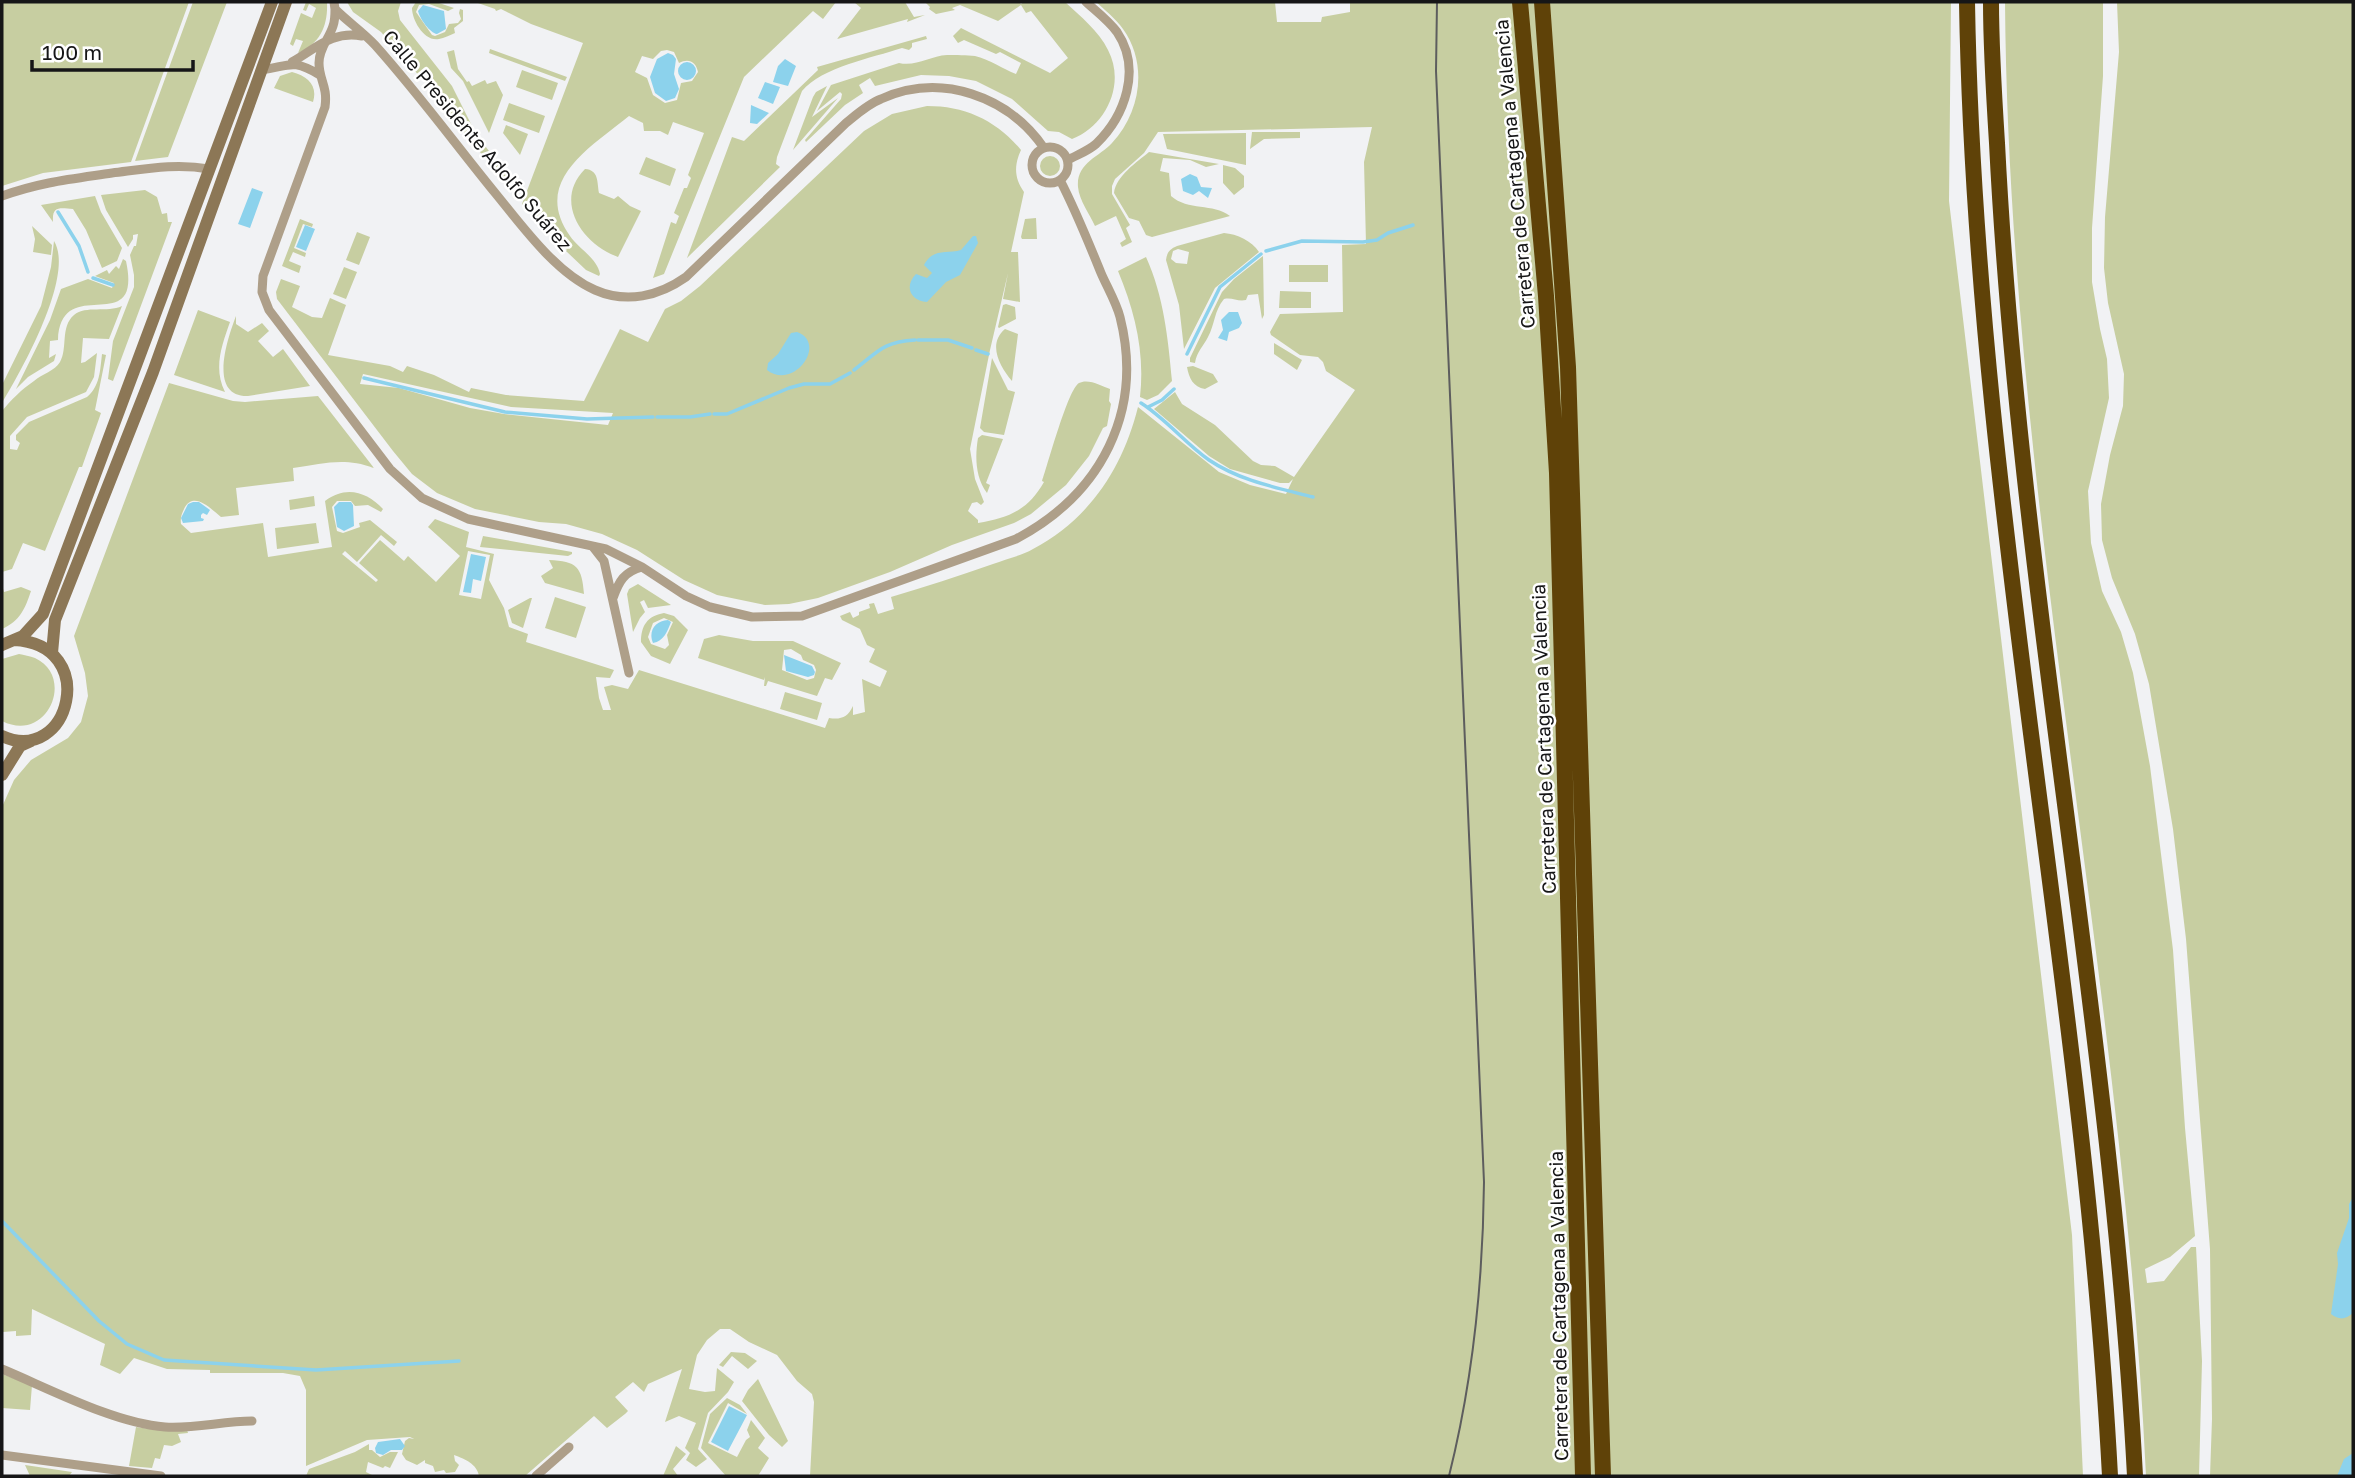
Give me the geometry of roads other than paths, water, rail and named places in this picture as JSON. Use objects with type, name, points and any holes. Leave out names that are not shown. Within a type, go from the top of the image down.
[{"type":"highway","name":"Carretera de Cartagena a Valencia","points":[[1520,2],[1546,296],[1557,473],[1583,1476]]},
{"type":"highway","name":"Carretera de Cartagena a Valencia","points":[[1542,2],[1568,367],[1603,1476]]},
{"type":"highway","points":[[1967,2],[1971,145],[1986,348],[2091,1235],[2101,1333],[2110,1476]]},
{"type":"highway","points":[[1992,2],[1999,191],[2012,360],[2118,1236],[2135,1476]]},
{"type":"main road","points":[[8,643],[23,636],[43,614],[272,2]]},
{"type":"main road","points":[[52,653],[55,620],[152,372],[286,2]]},
{"type":"main road","points":[[2,775],[20,746],[52,729],[63,715],[68,699],[68,682],[62,666],[52,653],[27,641],[8,643]]},
{"type":"main road","points":[[2,736],[24,741],[38,738]]},
{"type":"street","points":[[1068,160],[1094,146],[1115,123],[1128,95],[1128,66],[1124,47],[1117,32],[1086,2]]},
{"type":"street","points":[[335,6],[333,26],[319,61],[320,75],[326,85],[327,95],[323,117],[263,276],[262,292],[269,310],[396,476],[422,498],[468,519],[591,545],[620,554],[685,596],[710,607],[752,617],[802,616],[1016,539],[1037,528],[1069,503],[1089,480],[1113,437],[1125,391],[1126,359],[1119,316],[1094,251],[1060,180]]},
{"type":"street","name":"Calle Presidente Adolfo Suárez","points":[[335,6],[350,24],[367,37],[540,246],[584,285],[619,297],[651,295],[664,291],[686,277],[846,123],[863,109],[889,96],[913,89],[936,87],[974,94],[1012,114],[1044,148]]},
{"type":"street","points":[[261,70],[292,62],[326,40],[350,33],[367,37]]},
{"type":"street","points":[[292,62],[320,75]]},
{"type":"street","points":[[1044,148],[1056,148],[1068,160],[1067,172],[1054,183],[1043,181],[1034,173],[1035,156],[1044,148]]},
{"type":"street","points":[[2,196],[29,186],[135,170],[179,165],[209,169]]},
{"type":"street","points":[[591,545],[604,561],[629,673]]},
{"type":"street","points":[[613,600],[618,583],[624,575],[642,567]]},
{"type":"street","points":[[2,1369],[131,1422],[173,1427],[232,1421],[252,1422]]},
{"type":"street","points":[[536,1476],[569,1447]]},
{"type":"street","points":[[2,1455],[154,1475]]},
{"type":"water","points":[[423,5],[444,11],[446,29],[437,34],[428,28],[418,11]]},
{"type":"water","points":[[668,53],[676,59],[674,74],[679,89],[675,98],[666,101],[655,93],[650,77],[657,59]]},
{"type":"water","points":[[785,59],[796,66],[788,86],[773,82],[778,66]]},
{"type":"water","points":[[687,62],[693,65],[696,71],[693,77],[687,80],[681,77],[678,71],[681,65]]},
{"type":"water","points":[[765,82],[780,87],[773,104],[758,98]]},
{"type":"water","points":[[751,105],[769,113],[757,124],[750,123]]},
{"type":"water","points":[[1190,174],[1197,177],[1201,187],[1212,188],[1208,198],[1199,191],[1193,195],[1183,191],[1181,179]]},
{"type":"water","points":[[252,188],[263,192],[250,228],[238,224]]},
{"type":"water","points":[[305,225],[315,229],[306,251],[296,247]]},
{"type":"water","points":[[976,236],[978,243],[960,275],[946,282],[927,302],[916,299],[911,292],[910,283],[916,274],[927,278],[932,273],[924,265],[931,256],[961,250]]},
{"type":"water","points":[[1229,312],[1238,312],[1242,323],[1239,328],[1229,332],[1227,341],[1218,338],[1223,330],[1221,320]]},
{"type":"water","points":[[797,332],[806,338],[809,346],[804,363],[787,374],[777,375],[767,370],[768,363],[778,354],[791,333]]},
{"type":"water","points":[[199,502],[210,510],[207,515],[201,515],[203,521],[183,523],[181,518],[188,504]]},
{"type":"water","points":[[339,502],[351,502],[353,505],[354,526],[344,531],[337,527],[334,507]]},
{"type":"water","points":[[471,554],[486,557],[481,581],[473,579],[471,593],[463,592]]},
{"type":"water","points":[[659,622],[671,622],[665,636],[653,643],[651,634],[654,627]]},
{"type":"water","points":[[784,655],[812,666],[814,675],[808,677],[786,671]]},
{"type":"water","points":[[2353,1197],[2353,1313],[2339,1318],[2331,1314],[2337,1253]]},
{"type":"water","points":[[729,1406],[747,1415],[728,1451],[711,1442]]},
{"type":"water","points":[[400,1439],[405,1446],[402,1450],[391,1450],[383,1455],[376,1453],[378,1442]]},
{"type":"water","points":[[2353,1453],[2353,1476],[2337,1476],[2344,1459]]},
{"type":"waterway","points":[[58,212],[79,246],[88,272]]},
{"type":"waterway","points":[[1266,251],[1302,241],[1377,240],[1388,233],[1413,225]]},
{"type":"waterway","points":[[1187,354],[1220,287],[1261,254]]},
{"type":"waterway","points":[[93,278],[113,285]]},
{"type":"waterway","points":[[854,370],[888,346],[915,340]]},
{"type":"waterway","points":[[918,340],[948,340],[972,348]]},
{"type":"waterway","points":[[976,350],[988,354]]},
{"type":"waterway","points":[[714,414],[727,414],[804,384],[830,384],[850,373]]},
{"type":"waterway","points":[[364,378],[505,412],[587,419],[653,417]]},
{"type":"waterway","points":[[1148,407],[1162,400],[1174,389]]},
{"type":"waterway","points":[[1141,403],[1200,453],[1221,467],[1260,483],[1313,497]]},
{"type":"waterway","points":[[657,417],[710,414]]},
{"type":"waterway","points":[[2,1221],[99,1321],[127,1344],[164,1360],[316,1370],[459,1361]]},
{"type":"tram line","points":[[1437,2],[1436,71],[1484,1182],[1475,1330],[1464,1404],[1449,1476]]}]
